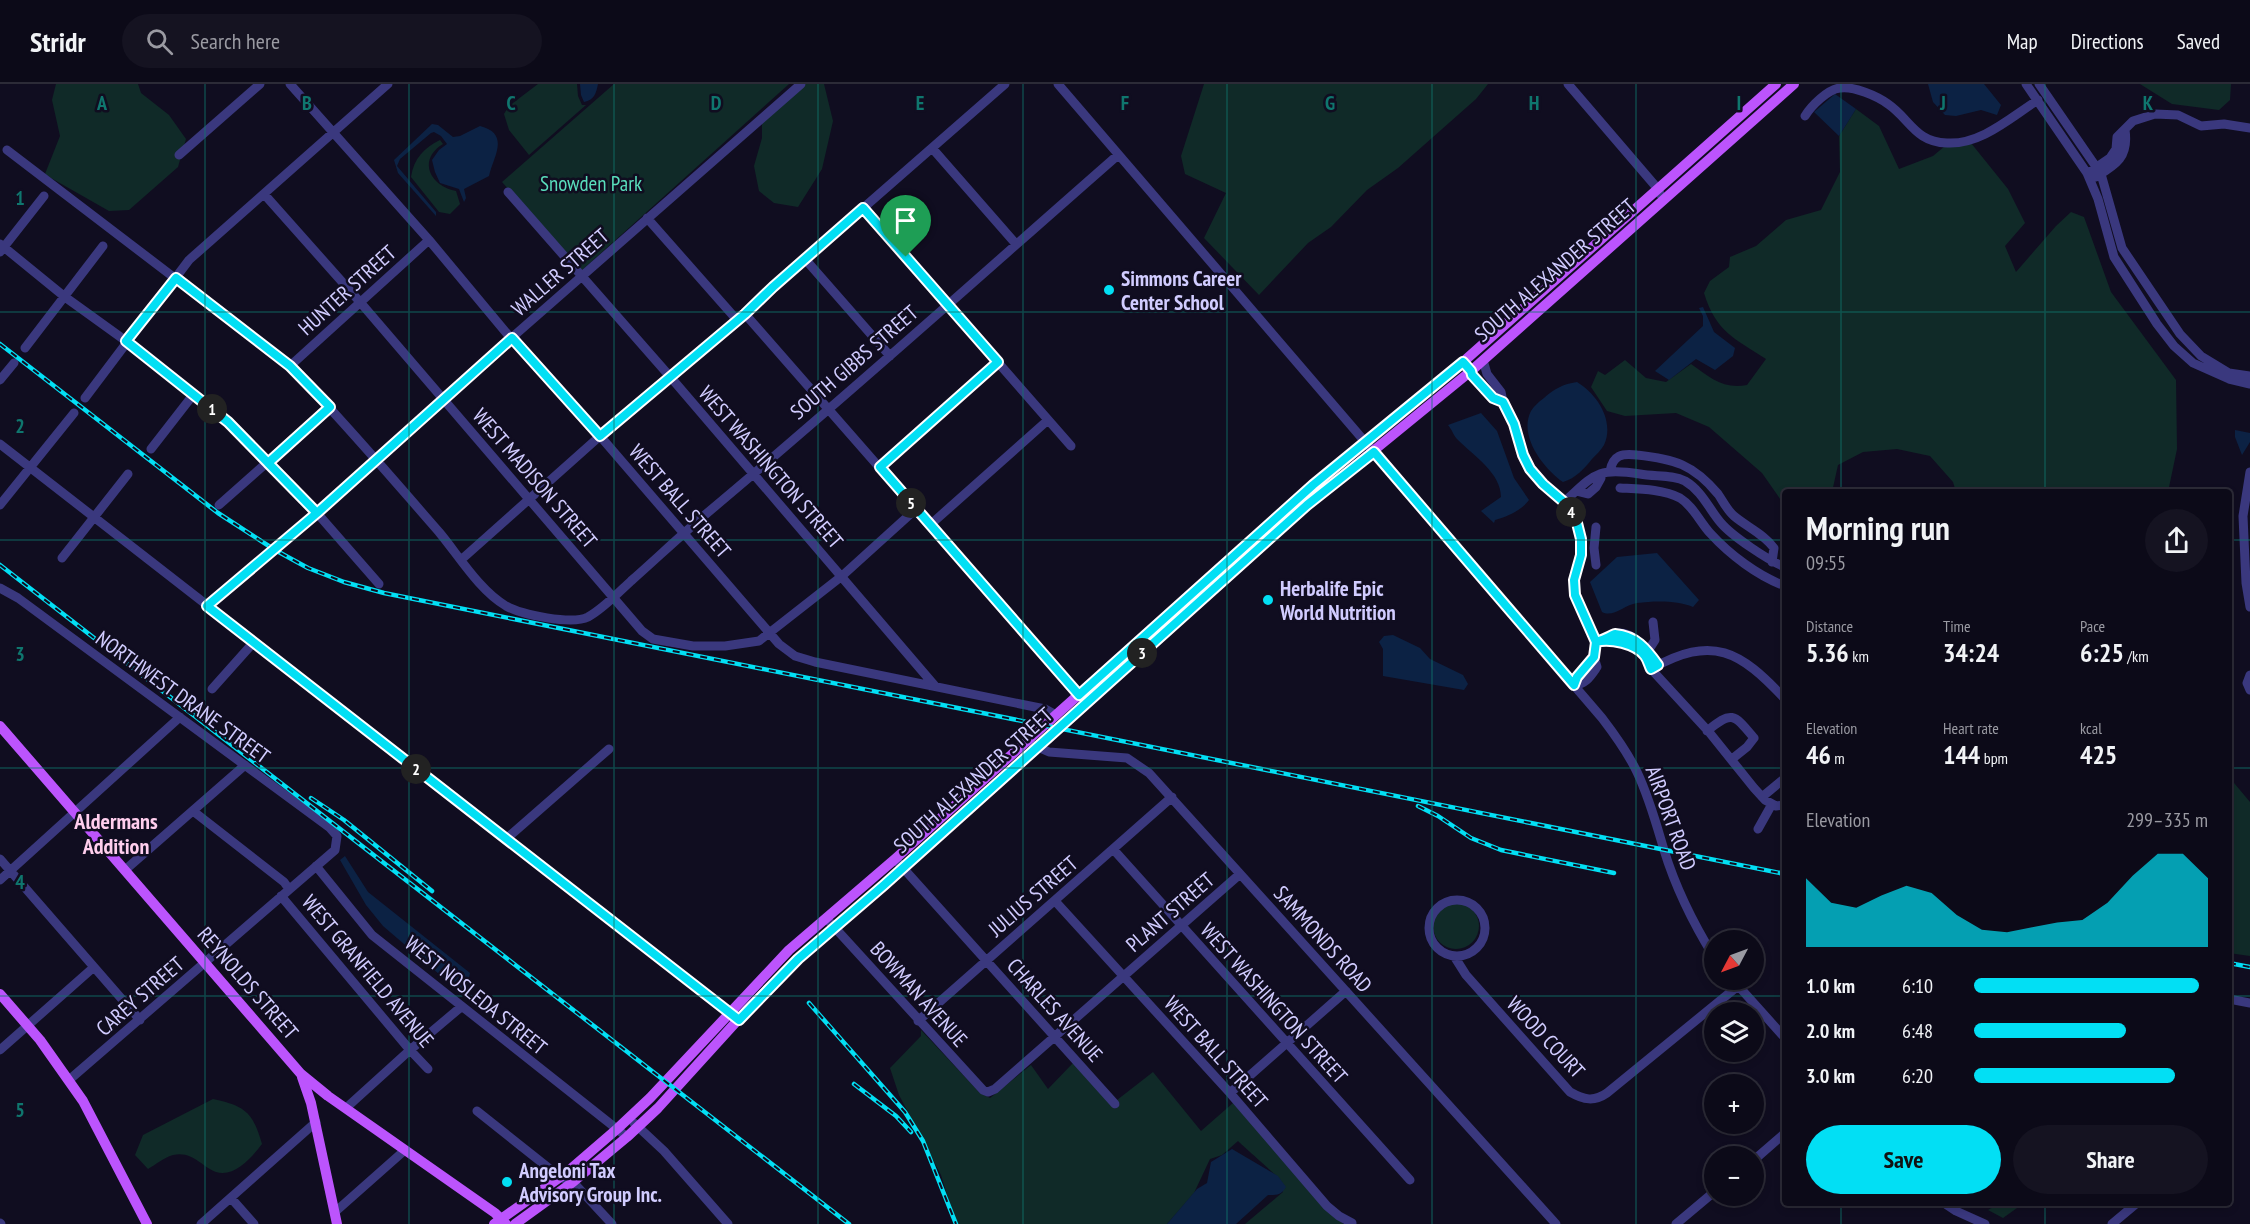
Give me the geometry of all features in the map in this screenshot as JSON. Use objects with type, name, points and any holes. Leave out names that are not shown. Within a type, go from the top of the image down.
[{"type":"main road","name":"SOUTH ALEXANDER STREET","points":[[1467,366],[1484,360],[1794,84]]},
{"type":"main road","name":"SOUTH ALEXANDER STREET","points":[[514,1224],[573,1182],[638,1127],[675,1089],[789,950],[1294,509],[1325,489],[1467,366],[1544,291],[1774,85]]},
{"type":"main road","points":[[1544,291],[1552,300]]},
{"type":"main road","name":"SOUTH ALEXANDER STREET","points":[[500,1222],[560,1177],[629,1119],[735,1016],[1087,704],[1157,631]]},
{"type":"main road","name":"REYNOLDS STREET","points":[[0,726],[301,1074],[500,1222]]},
{"type":"main road","points":[[0,994],[69,1080],[105,1141],[147,1224]]},
{"type":"main road","points":[[301,1074],[316,1122],[337,1224]]},
{"type":"main road","points":[[311,1102],[317,1096],[328,1096]]},
{"type":"street","points":[[179,155],[260,84]]},
{"type":"street","name":"WEST BALL STREET","points":[[290,84],[429,240],[779,644],[795,656],[815,662],[1046,709],[1056,715]]},
{"type":"street","points":[[85,398],[189,260],[388,84]]},
{"type":"street","name":"WALLER STREET","points":[[207,606],[377,461],[512,338],[801,84]]},
{"type":"street","points":[[462,559],[1005,84]]},
{"type":"street","name":"AIRPORT ROAD","points":[[1058,84],[1574,685],[1615,736],[1637,771],[1654,813],[1664,850],[1682,899],[1704,941]]},
{"type":"street","points":[[1568,84],[1658,189],[1663,201]]},
{"type":"street","points":[[2026,84],[2088,177],[2098,199],[2114,257],[2174,346],[2193,363],[2222,377],[2250,384]]},
{"type":"street","points":[[2039,84],[2099,171],[2122,248],[2180,334],[2201,356],[2229,373],[2250,376]]},
{"type":"street","points":[[1774,85],[1782,95]]},
{"type":"street","points":[[1805,116],[1835,87],[1849,87],[1889,104],[1916,133],[1947,143],[1969,141],[2038,100]]},
{"type":"street","points":[[2088,177],[2099,171],[2110,158],[2116,149],[2117,137],[2133,121],[2155,114],[2178,116],[2201,126],[2224,124],[2250,128]]},
{"type":"street","points":[[932,148],[1016,244]]},
{"type":"street","name":"SOUTH GIBBS STREET","points":[[7,150],[290,366],[330,407],[462,559],[482,586],[507,607],[539,616],[569,620],[586,618],[614,597],[684,533],[890,356],[1118,155]]},
{"type":"street","points":[[1658,189],[1672,193]]},
{"type":"street","name":"WEST WASHINGTON STREET","points":[[508,192],[935,686]]},
{"type":"street","name":"WEST MADISON STREET","points":[[264,194],[445,400],[642,631],[653,639],[693,646],[725,646],[759,641],[842,576],[916,509]]},
{"type":"street","points":[[44,196],[1,248],[126,341],[228,422],[317,513],[379,584]]},
{"type":"street","points":[[863,208],[1071,446]]},
{"type":"street","points":[[647,218],[829,408],[1087,704]]},
{"type":"street","name":"HUNTER STREET","points":[[290,366],[429,240]]},
{"type":"street","points":[[25,348],[103,246]]},
{"type":"street","points":[[805,259],[890,356]]},
{"type":"street","points":[[1484,360],[1485,370],[1501,392],[1530,469],[1564,502],[1576,519],[1581,548],[1574,580],[1575,595],[1596,642],[1594,657],[1597,667],[1583,684],[1574,685]]},
{"type":"street","points":[[880,467],[998,362]]},
{"type":"street","points":[[0,380],[14,363]]},
{"type":"street","points":[[1467,366],[1493,398],[1503,402]]},
{"type":"street","points":[[151,449],[193,395]]},
{"type":"street","points":[[219,505],[330,407]]},
{"type":"street","points":[[0,505],[74,413]]},
{"type":"street","points":[[930,525],[1048,420]]},
{"type":"street","points":[[0,444],[735,1016]]},
{"type":"street","points":[[1610,471],[1612,461],[1619,455],[1634,454],[1681,462],[1708,483],[1731,514],[1769,541],[1774,548],[1772,562]]},
{"type":"street","points":[[1564,502],[1588,479],[1599,473],[1623,471],[1671,477],[1684,481],[1700,494],[1722,525],[1772,562],[1782,566]]},
{"type":"street","points":[[2250,472],[2243,516],[2250,607]]},
{"type":"street","points":[[62,558],[128,474]]},
{"type":"street","points":[[1586,483],[1600,478],[1642,475]]},
{"type":"street","points":[[1576,491],[1588,494],[1596,487],[1600,478]]},
{"type":"street","points":[[1620,488],[1643,489],[1679,498],[1689,506],[1719,543],[1766,579],[1782,585]]},
{"type":"street","points":[[1596,527],[1594,548],[1596,565]]},
{"type":"street","points":[[1581,548],[1594,548]]},
{"type":"street","name":"NORTHWEST DRANE STREET","points":[[0,588],[18,598],[330,828],[337,836],[337,841]]},
{"type":"street","points":[[1646,651],[1655,640],[1653,622]]},
{"type":"street","points":[[1611,639],[1620,630],[1627,630],[1642,640],[1654,667],[1762,797],[1776,807],[1782,806]]},
{"type":"street","points":[[1596,642],[1611,639],[1646,651]]},
{"type":"street","points":[[212,689],[253,642]]},
{"type":"street","points":[[1654,667],[1672,657],[1699,650],[1726,654],[1743,660],[1761,674],[1782,696]]},
{"type":"street","points":[[2250,675],[2247,683],[2250,690]]},
{"type":"street","points":[[0,880],[180,717]]},
{"type":"street","points":[[1707,731],[1723,717],[1732,717],[1742,723],[1754,738],[1732,759]]},
{"type":"street","name":"SAMMONDS ROAD","points":[[1027,741],[1049,752],[1127,758],[1149,773],[1556,1224]]},
{"type":"street","points":[[506,839],[609,749]]},
{"type":"street","points":[[125,870],[245,765]]},
{"type":"street","points":[[1762,797],[1782,780]]},
{"type":"street","name":"JULIUS STREET","points":[[918,1021],[1172,797]]},
{"type":"street","points":[[1758,829],[1772,804]]},
{"type":"street","name":"WEST GRANFIELD AVENUE","points":[[192,811],[284,882],[289,889]]},
{"type":"street","name":"CAREY STREET","points":[[69,1080],[335,850],[337,841]]},
{"type":"street","name":"WEST WASHINGTON STREET","points":[[1113,849],[1410,1180]]},
{"type":"street","points":[[0,859],[140,1020]]},
{"type":"street","name":"CHARLES AVENUE","points":[[895,859],[1115,1104]]},
{"type":"street","name":"WEST NOSLEDA STREET","points":[[316,866],[372,935],[627,1137]]},
{"type":"street","name":"PLANT STREET","points":[[988,1092],[995,1089],[1240,874]]},
{"type":"street","name":"WEST GRANFIELD AVENUE","points":[[281,896],[428,1069]]},
{"type":"street","name":"WEST BALL STREET","points":[[1054,900],[1230,1094],[1327,1206],[1352,1223]]},
{"type":"street","name":"WOOD COURT","points":[[1454,956],[1464,955],[1479,945],[1485,927],[1478,910],[1462,900],[1444,903],[1431,916],[1429,925],[1432,942],[1438,949],[1454,956],[1466,975],[1570,1092],[1580,1098],[1590,1100],[1607,1093],[1727,990]]},
{"type":"street","name":"BOWMAN AVENUE","points":[[826,918],[918,1021],[983,1090],[988,1092]]},
{"type":"street","points":[[0,1050],[94,967]]},
{"type":"street","points":[[1741,990],[1782,1035]]},
{"type":"street","points":[[1230,1094],[1346,991]]},
{"type":"street","points":[[2232,1000],[2250,1003]]},
{"type":"street","points":[[346,1108],[461,1007]]},
{"type":"street","points":[[477,1111],[560,1177],[573,1182],[612,1224]]},
{"type":"street","points":[[629,1119],[664,1151],[728,1224]]},
{"type":"street","points":[[201,1224],[316,1122]]},
{"type":"street","points":[[1764,1151],[1782,1136]]},
{"type":"street","points":[[334,1212],[405,1150]]},
{"type":"street","points":[[231,1198],[254,1224]]},
{"type":"street","points":[[1676,1224],[1704,1200]]},
{"type":"street","points":[[1948,1206],[1982,1224]]},
{"type":"street","points":[[2112,1224],[2133,1206]]},
{"type":"green space","points":[[56,84],[138,84],[141,93],[169,115],[186,139],[178,167],[129,210],[109,211],[45,174],[60,136],[52,100]]},
{"type":"green space","points":[[538,84],[577,84],[578,96],[582,105],[586,105],[529,155],[509,130],[504,114],[509,106]]},
{"type":"green space","name":"Snowden Park","points":[[614,84],[789,84],[581,271],[502,182]]},
{"type":"green space","points":[[806,84],[824,84],[833,121],[822,169],[798,207],[774,203],[759,191],[754,166],[762,138],[762,122]]},
{"type":"green space","points":[[1204,84],[1488,84],[1476,99],[1398,168],[1367,190],[1331,227],[1308,243],[1259,295],[1204,238],[1226,193],[1185,174],[1181,156]]},
{"type":"green space","points":[[2140,84],[2231,84],[2230,100],[2219,110],[2172,104]]},
{"type":"green space","points":[[1856,109],[1879,126],[1899,169],[1933,156],[1945,146],[1971,143],[2008,189],[2025,223],[2005,246],[2016,272],[2071,212],[2084,217],[2111,292],[2176,380],[2177,449],[2169,489],[1955,489],[1953,482],[1930,456],[1897,449],[1863,452],[1838,465],[1833,489],[1782,489],[1782,502],[1762,473],[1709,427],[1676,413],[1625,416],[1607,411],[1591,387],[1598,371],[1605,375],[1625,360],[1646,378],[1666,382],[1691,364],[1724,384],[1747,385],[1766,359],[1727,333],[1714,317],[1704,293],[1710,281],[1729,267],[1730,257],[1756,246],[1786,220],[1821,210],[1840,172],[1839,136]]},
{"type":"green space","points":[[440,140],[443,144],[430,157],[429,165],[430,172],[439,184],[456,191],[460,204],[450,214],[439,212],[411,177],[421,154]]},
{"type":"green space","points":[[2232,781],[2250,802],[2250,956],[2232,953]]},
{"type":"green space","points":[[1456,903],[1472,910],[1479,926],[1472,942],[1456,949],[1440,942],[1433,926],[1440,910]]},
{"type":"green space","points":[[921,1030],[980,1093],[990,1098],[1031,1065],[1048,1089],[1073,1063],[1115,1109],[1120,1104],[1117,1100],[1153,1072],[1201,1131],[1233,1103],[1344,1224],[1245,1224],[1283,1191],[1282,1182],[1238,1141],[1222,1155],[1210,1159],[1194,1193],[1167,1224],[956,1224],[941,1175],[899,1095],[890,1068],[921,1036]]},
{"type":"green space","points":[[213,1099],[240,1108],[255,1124],[262,1144],[242,1165],[229,1172],[216,1172],[192,1157],[180,1154],[163,1159],[148,1169],[135,1155],[143,1135]]},
{"type":"green space","points":[[1995,1206],[2020,1206],[2003,1218],[1988,1210]]},
{"type":"water","points":[[580,84],[598,84],[590,100],[584,102]]},
{"type":"water","points":[[1928,84],[1984,84],[2001,105],[1997,115],[1981,110],[1956,116],[1945,115],[1933,102]]},
{"type":"water","points":[[1835,94],[1856,109],[1839,136],[1814,112]]},
{"type":"water","points":[[432,124],[438,125],[453,137],[480,126],[489,130],[498,140],[489,176],[464,189],[466,198],[464,202],[459,189],[440,183],[435,172],[432,160],[447,144],[441,136],[434,132],[431,133],[400,159],[397,166],[436,212],[436,216],[398,173],[394,160]]},
{"type":"water","points":[[1703,307],[1714,332],[1735,348],[1733,356],[1715,370],[1696,359],[1669,380],[1655,371],[1703,326],[1703,316],[1699,308]]},
{"type":"water","points":[[1577,382],[1591,394],[1602,409],[1606,418],[1607,436],[1603,447],[1583,470],[1563,482],[1548,469],[1535,451],[1530,441],[1528,421],[1532,409],[1548,395],[1563,386]]},
{"type":"water","points":[[1481,413],[1497,431],[1514,478],[1529,500],[1518,510],[1495,520],[1494,523],[1481,511],[1501,497],[1497,480],[1486,466],[1456,438],[1448,425]]},
{"type":"water","points":[[2235,430],[2250,433],[2250,442],[2242,455],[2235,437]]},
{"type":"water","points":[[1657,553],[1699,600],[1693,607],[1673,602],[1651,602],[1632,604],[1610,613],[1602,612],[1590,582],[1617,557]]},
{"type":"water","points":[[1393,635],[1420,648],[1430,659],[1463,675],[1468,684],[1464,690],[1383,676],[1383,649],[1379,642],[1384,636]]},
{"type":"water","points":[[345,856],[368,892],[470,973],[466,991],[453,986],[383,926],[366,905],[340,860]]},
{"type":"water","points":[[1232,1149],[1278,1176],[1286,1187],[1284,1190],[1279,1194],[1268,1195],[1236,1224],[1167,1224],[1197,1189],[1207,1183],[1211,1162]]},
{"type":"railway","points":[[0,344],[218,513],[275,550],[308,568],[344,582],[384,593],[1782,873]]},
{"type":"railway","points":[[0,565],[849,1224]]},
{"type":"railway","points":[[311,798],[344,820],[432,891]]},
{"type":"railway","points":[[1418,806],[1471,838],[1501,850],[1614,873]]},
{"type":"railway","points":[[2232,964],[2250,967]]},
{"type":"railway","points":[[809,1003],[905,1112],[923,1141],[956,1224]]},
{"type":"railway","points":[[854,1084],[896,1116],[911,1132]]},
{"type":"place","name":"Simmons Career Center School","points":[[1109,290]]},
{"type":"place","name":"Herbalife Epic World Nutrition","points":[[1268,600]]},
{"type":"place","name":"Angeloni Tax Advisory Group Inc.","points":[[507,1182]]},
{"type":"district","name":"Aldermans Addition","points":[[116,834]]},
{"type":"route","points":[[906,257],[863,208],[745,314],[600,436],[512,338],[317,513],[268,463],[228,422],[126,341],[176,278],[290,366],[330,407],[268,463],[317,513],[207,606],[739,1020],[798,959],[1087,704],[1325,489],[1374,452],[1574,685],[1577,677],[1594,657],[1596,642],[1607,639],[1644,654],[1651,669],[1658,665],[1647,648],[1627,635],[1615,634],[1596,642],[1575,595],[1574,580],[1581,555],[1581,539],[1576,519],[1564,502],[1530,469],[1523,455],[1514,424],[1503,402],[1493,398],[1463,362],[1313,485],[1079,695],[880,467],[998,362],[906,257]]}]
